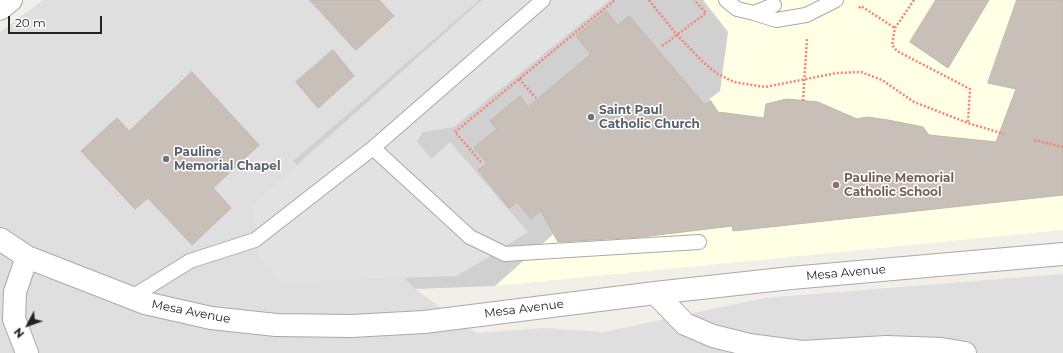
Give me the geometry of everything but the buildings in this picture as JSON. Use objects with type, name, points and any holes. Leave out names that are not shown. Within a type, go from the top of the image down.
[{"type":"street","name":"Mesa Avenue","points":[[0,239],[27,257],[145,303],[211,318],[276,325],[351,326],[424,322],[655,293],[791,278],[1063,254]]},
{"type":"street","points":[[27,257],[16,292],[14,319],[27,353]]},
{"type":"street","points":[[655,293],[685,324],[713,336],[749,345],[802,352],[886,347],[942,349],[965,353]]},
{"type":"lane","points":[[132,297],[190,261],[255,240],[373,148],[543,0]]},
{"type":"lane","points":[[726,0],[737,9],[776,20],[806,15],[836,0]]},
{"type":"lane","points":[[754,13],[774,5]]},
{"type":"lane","points":[[373,148],[470,238],[505,254],[699,242]]},
{"type":"path","points":[[481,162],[455,132],[615,0]]},
{"type":"path","points":[[649,0],[677,35],[716,74],[734,82],[765,87],[837,73],[861,72],[882,80],[914,102],[968,123],[1004,134]]},
{"type":"path","points":[[662,46],[706,14],[694,0]]},
{"type":"path","points":[[914,0],[895,28],[892,45],[897,51],[970,89],[968,123]]},
{"type":"path","points":[[854,10],[861,6],[895,28]]},
{"type":"path","points":[[803,101],[808,36]]},
{"type":"path","points":[[519,80],[536,98]]},
{"type":"path","points":[[1034,140],[1063,147]]},
{"type":"shaded area","points":[[43,0],[479,0],[293,161],[415,289],[476,333],[546,328],[604,332],[764,298],[1063,274],[1063,353],[0,353],[0,32]]},
{"type":"shaded area","points":[[479,0],[703,0],[728,32],[720,91],[659,140],[495,286],[415,289],[293,161]]},
{"type":"shaded area","points":[[482,0],[610,0],[454,127],[423,132],[417,141],[431,159],[450,142],[528,232],[456,276],[280,282],[259,258],[252,205]]},
{"type":"shaded area","name":"Pauline Memorial Catholic School","points":[[703,0],[1063,0],[1063,230],[495,286],[659,140],[728,32]]},
{"type":"place","name":"Saint Paul Catholic Church","points":[[591,117]]},
{"type":"place","name":"Pauline Memorial Chapel","points":[[166,159]]},
{"type":"place","name":"Pauline Memorial Catholic School","points":[[836,185]]}]
